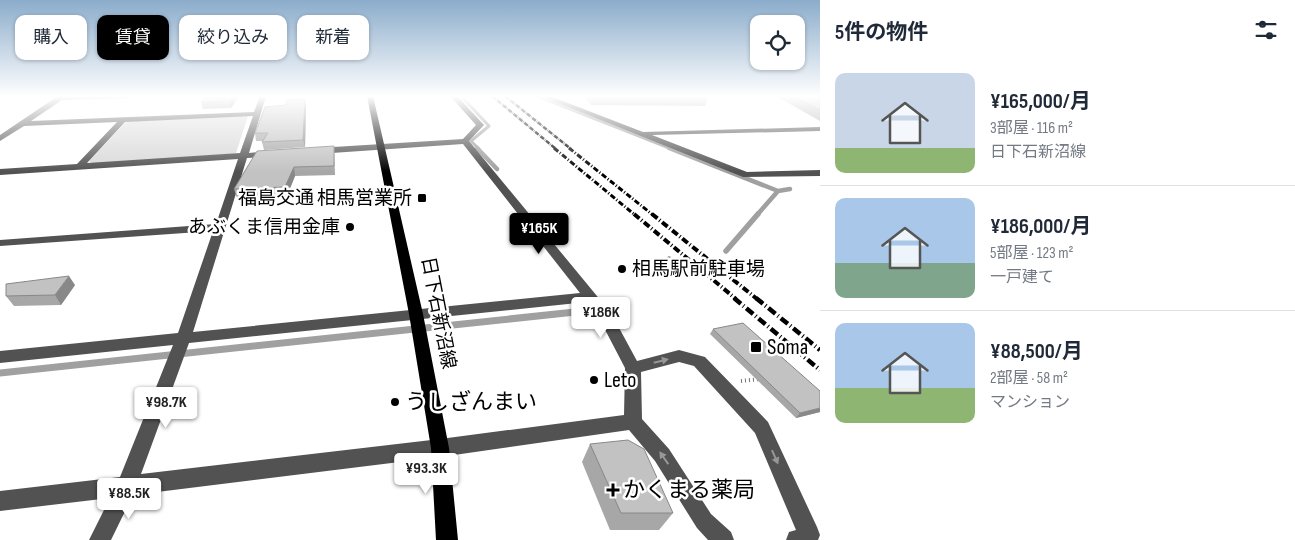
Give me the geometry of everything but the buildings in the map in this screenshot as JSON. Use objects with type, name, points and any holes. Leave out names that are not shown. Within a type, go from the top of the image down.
[{"type":"main road","name":"日下石新沼線","points":[[375,121],[418,324],[440,448],[447,540]]},
{"type":"street","points":[[0,139],[25,121]]},
{"type":"street","points":[[21,124],[92,121]]},
{"type":"street","points":[[79,167],[122,121]]},
{"type":"street","points":[[100,540],[127,485],[180,348],[254,121]]},
{"type":"street","points":[[311,152],[465,141],[480,125],[477,121]]},
{"type":"street","points":[[608,121],[746,176],[820,173]]},
{"type":"street","points":[[638,133],[820,129]]},
{"type":"street","points":[[465,141],[606,317],[633,368],[633,422],[662,454],[704,521],[724,540]]},
{"type":"street","points":[[0,172],[282,154]]},
{"type":"street","points":[[0,243],[220,227]]},
{"type":"street","points":[[0,357],[180,348],[418,324],[590,297]]},
{"type":"street","points":[[633,368],[679,356],[699,361],[762,428],[807,538]]},
{"type":"street","points":[[0,502],[440,448],[633,422]]},
{"type":"path","points":[[756,380],[763,378]]},
{"type":"shaded area","points":[[130,121],[246,121],[236,153],[93,164],[89,161],[125,123]]},
{"type":"waterway","points":[[479,149],[471,141],[489,126],[485,121]]},
{"type":"waterway","points":[[601,121],[672,149]]},
{"type":"waterway","points":[[477,148],[497,169]]},
{"type":"waterway","points":[[669,148],[778,191]]},
{"type":"waterway","points":[[778,191],[790,189]]},
{"type":"waterway","points":[[757,215],[778,191]]},
{"type":"waterway","points":[[726,251],[758,214]]},
{"type":"waterway","points":[[662,265],[669,259]]},
{"type":"waterway","points":[[0,373],[594,310]]},
{"type":"railway","points":[[522,121],[556,149]]},
{"type":"railway","points":[[536,121],[571,149]]},
{"type":"railway","points":[[554,148],[635,215]]},
{"type":"railway","points":[[569,148],[653,215]]},
{"type":"railway","points":[[634,214],[736,299]]},
{"type":"railway","points":[[652,214],[757,299]]},
{"type":"railway","points":[[734,298],[820,370]]},
{"type":"railway","points":[[756,298],[820,350]]},
{"type":"place","name":"福島交通 相馬営業所","points":[[422,198]]},
{"type":"place","name":"あぶくま信用金庫","points":[[350,227]]},
{"type":"place","name":"相馬駅前駐車場","points":[[622,269]]},
{"type":"place","name":"Soma","points":[[756,347]]},
{"type":"place","name":"Leto","points":[[594,380]]},
{"type":"place","name":"うしざんまい","points":[[395,402]]},
{"type":"place","name":"かくまる薬局","points":[[613,490]]}]
